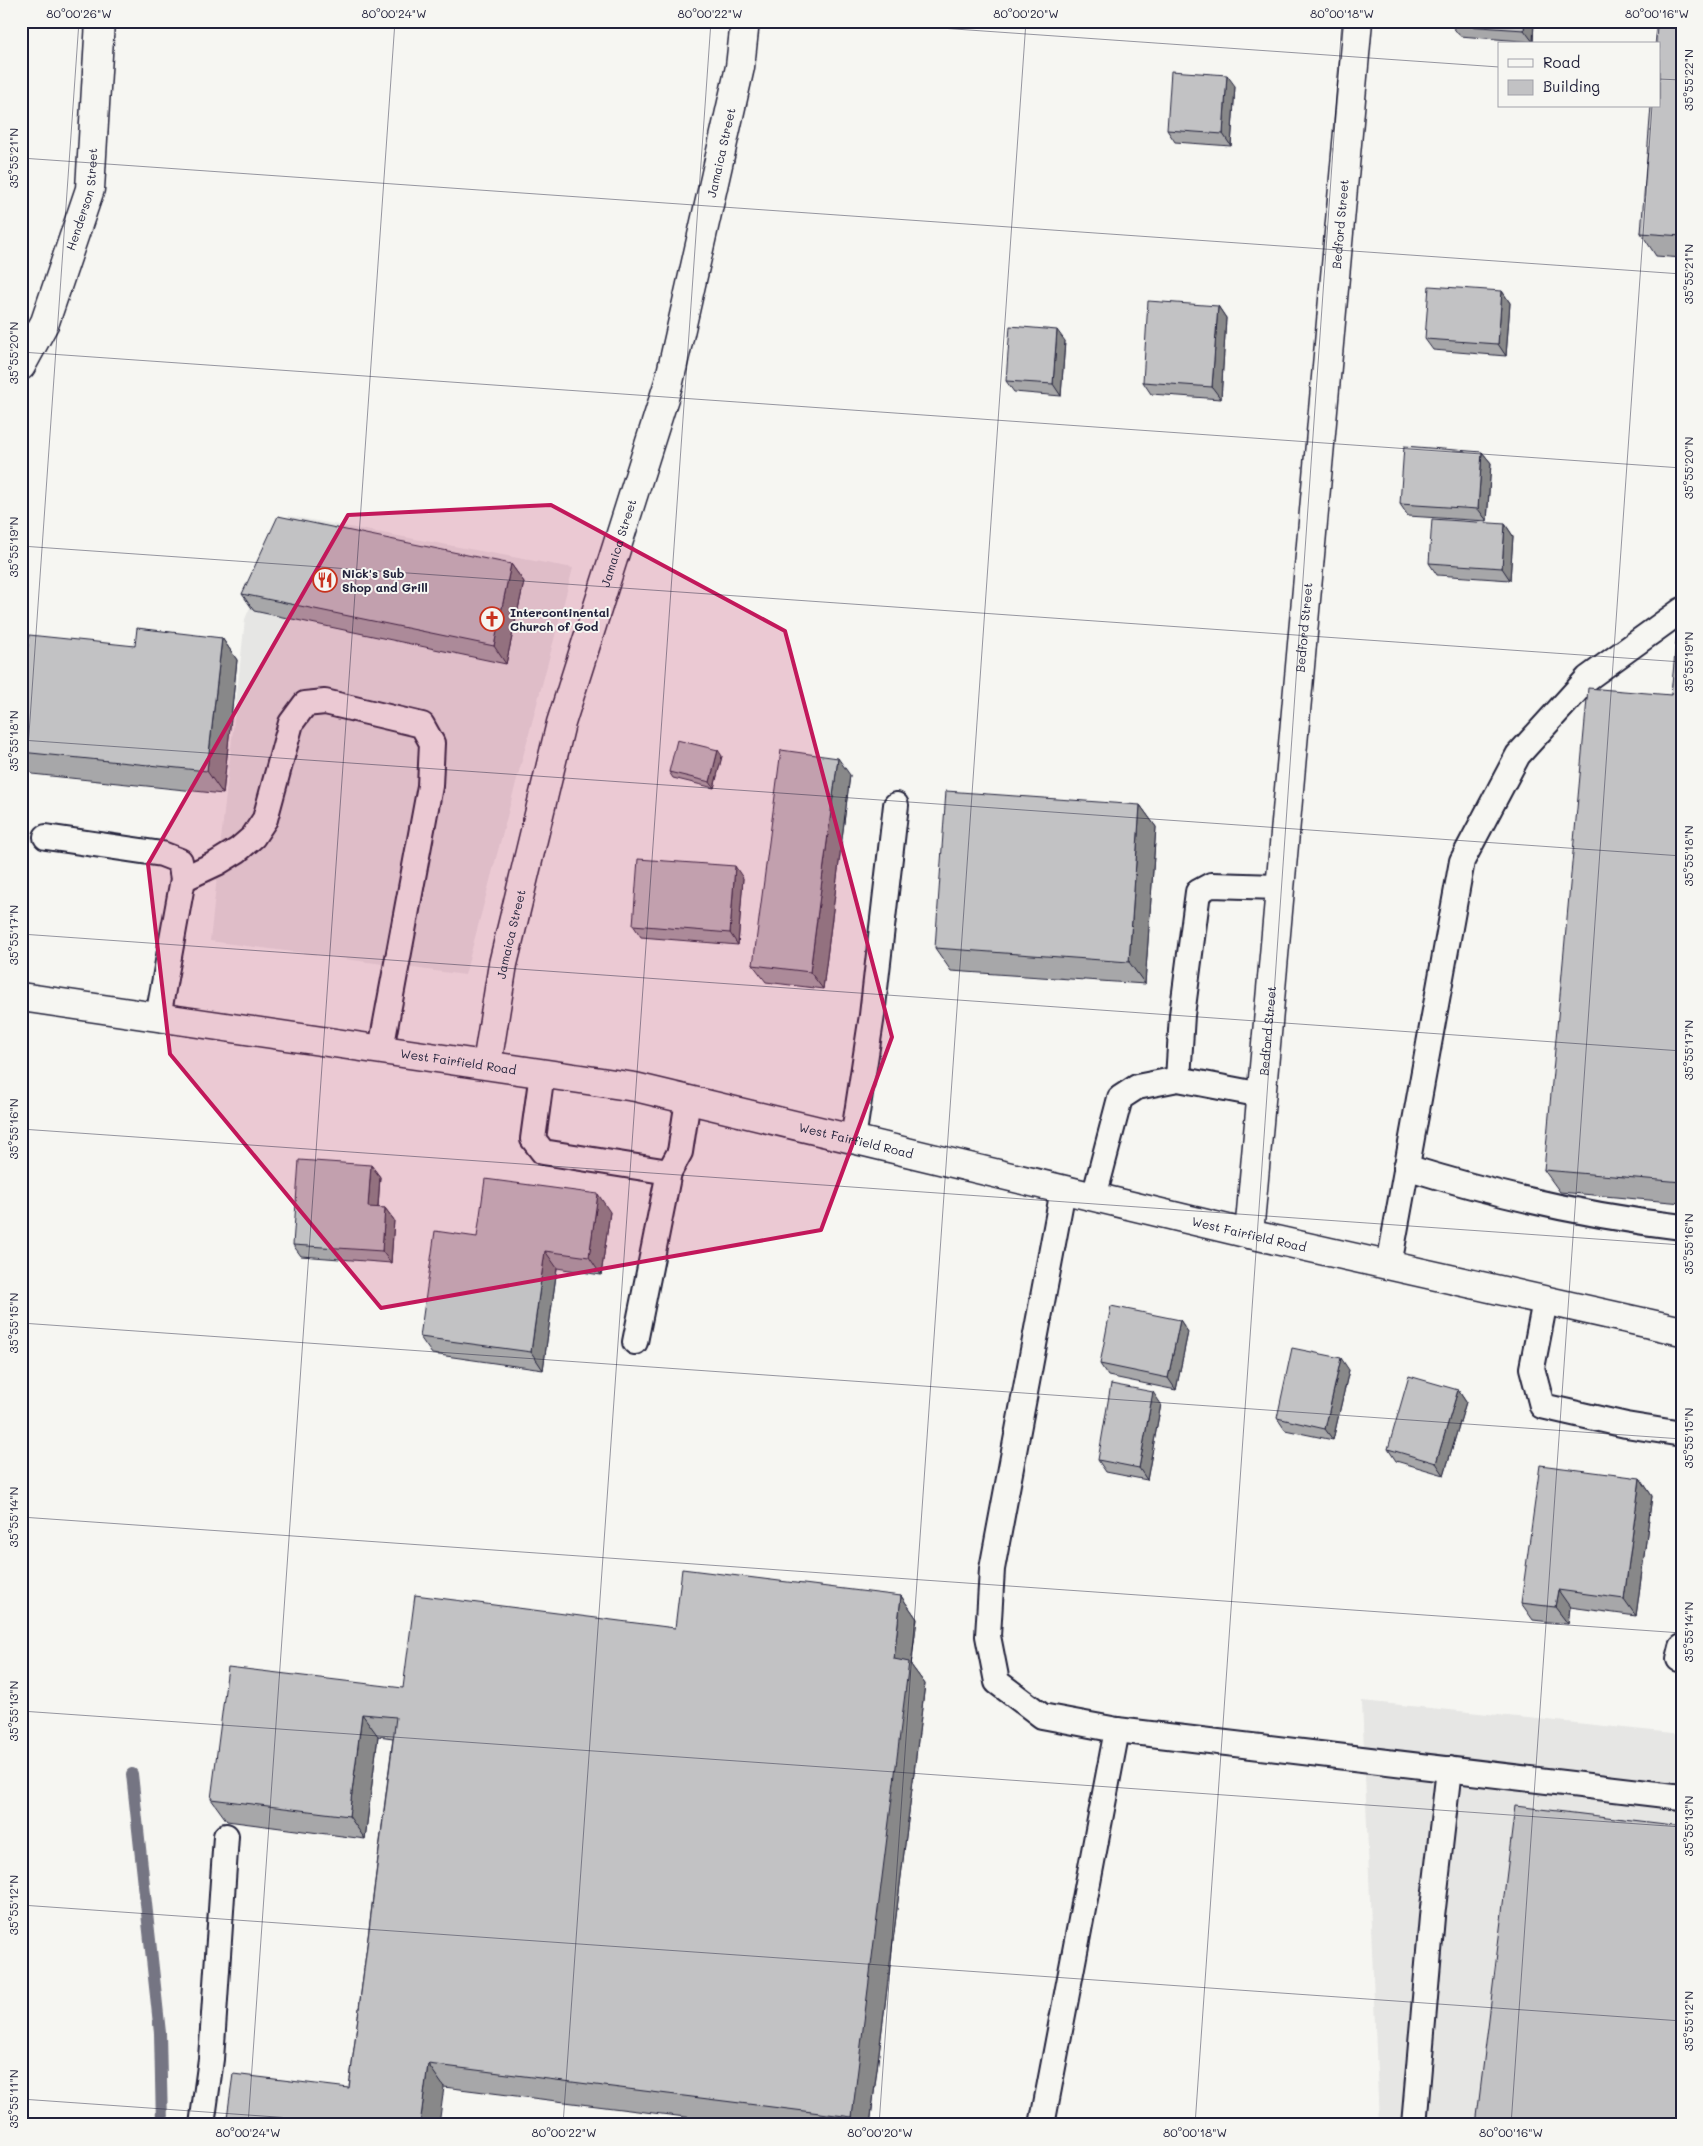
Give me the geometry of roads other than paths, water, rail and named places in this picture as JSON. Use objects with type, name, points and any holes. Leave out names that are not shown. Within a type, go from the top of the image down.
[{"type":"street","name":"Henderson Street","points":[[21,366],[45,322],[90,189],[100,21]]},
{"type":"street","name":"Jamaica Street","points":[[487,1064],[503,964],[562,723],[670,382],[740,66],[745,21]]},
{"type":"street","name":"Bedford Street","points":[[1249,1234],[1358,21]]},
{"type":"street","name":"West Fairfield Road","points":[[21,997],[635,1087],[1249,1234],[1682,1331]]},
{"type":"lane","points":[[1389,1265],[1462,861],[1518,755],[1588,678],[1682,610]]},
{"type":"lane","points":[[184,879],[217,864],[253,837],[265,819],[291,723],[305,704],[325,702],[422,726],[432,743],[430,786],[381,1049]]},
{"type":"lane","points":[[854,1139],[872,1015],[896,806]]},
{"type":"lane","points":[[46,837],[162,854],[180,861],[184,879],[158,1017]]},
{"type":"lane","points":[[1178,1079],[1182,1016],[1198,892],[1211,885],[1280,887]]},
{"type":"lane","points":[[542,1073],[533,1139],[543,1152],[669,1172]]},
{"type":"lane","points":[[1094,1197],[1120,1098],[1137,1087],[1178,1079],[1262,1095]]},
{"type":"lane","points":[[635,1342],[669,1172],[680,1152],[688,1100]]},
{"type":"lane","points":[[1406,1167],[1470,1187],[1566,1209],[1682,1227]]},
{"type":"lane","points":[[1063,1190],[992,1569],[988,1636],[997,1682],[1042,1716],[1117,1730],[1682,1797]]},
{"type":"lane","points":[[1545,1301],[1532,1368],[1542,1406],[1626,1425],[1682,1434]]},
{"type":"lane","points":[[1042,2125],[1117,1730]]},
{"type":"lane","points":[[1414,2125],[1431,1927],[1449,1769]]},
{"type":"lane","points":[[202,2125],[211,2059],[226,1836]]},
{"type":"waterway","points":[[132,1774],[160,2033],[162,2125]]},
{"type":"place","name":"Nick's Sub Shop and Grill","points":[[325,580]]},
{"type":"place","name":"Intercontinental Church of God","points":[[492,619]]}]
